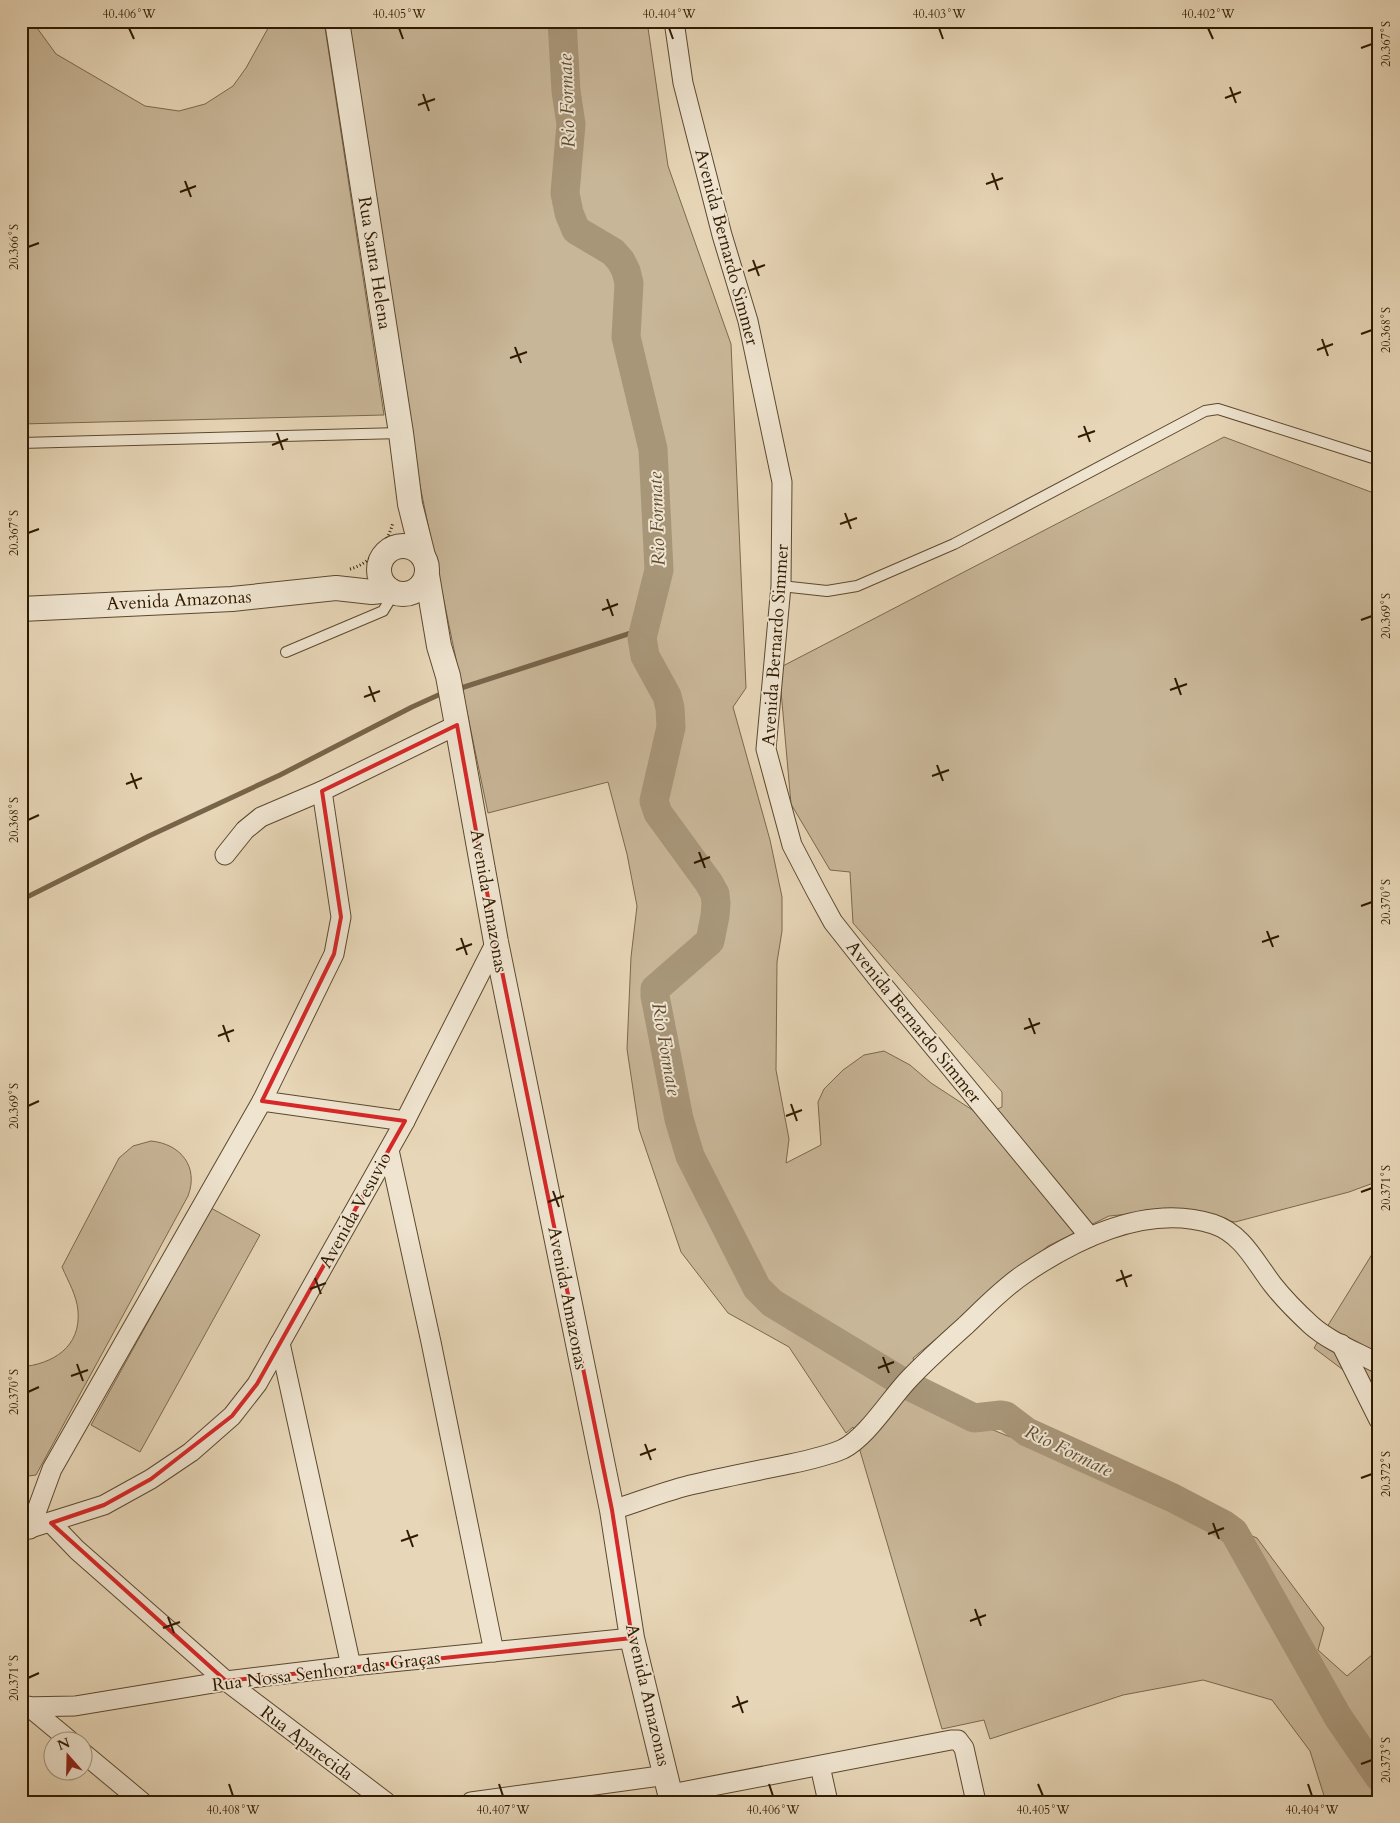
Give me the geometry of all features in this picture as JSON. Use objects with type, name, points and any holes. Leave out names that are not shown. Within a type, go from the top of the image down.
[{"type":"street","name":"Rua Santa Helena","points":[[337,21],[401,433],[402,510],[388,555]]},
{"type":"street","name":"Avenida Bernardo Simmer","points":[[674,21],[683,83],[722,236],[748,322],[782,482],[781,586],[766,750],[792,845],[833,922],[1090,1237]]},
{"type":"street","name":"Rua Santa Helena","points":[[402,510],[425,565]]},
{"type":"street","points":[[411,547],[425,565],[424,584],[409,594],[394,592],[380,578],[379,573],[388,555],[411,547]]},
{"type":"street","name":"Avenida Amazonas","points":[[21,609],[232,599],[369,573],[388,555]]},
{"type":"street","name":"Avenida Amazonas","points":[[425,565],[439,646],[450,686],[496,942],[612,1510],[632,1638],[670,1790]]},
{"type":"street","name":"Avenida Amazonas","points":[[341,579],[372,592],[394,592],[419,616],[439,646]]},
{"type":"street","points":[[225,855],[245,830],[261,817],[322,791],[457,725]]},
{"type":"street","points":[[26,1530],[52,1470],[262,1101],[334,954],[341,917],[322,791]]},
{"type":"street","name":"Avenida Vesuvio","points":[[26,1530],[104,1505],[151,1479],[191,1452],[232,1416],[257,1384],[389,1150],[496,942]]},
{"type":"street","points":[[262,1101],[405,1120]]},
{"type":"street","points":[[389,1150],[431,1342],[494,1652]]},
{"type":"street","points":[[612,1510],[692,1484],[808,1460],[842,1449],[856,1440],[868,1428],[894,1395],[924,1363],[1022,1275],[1055,1254],[1090,1237],[1127,1223],[1162,1218],[1193,1219],[1216,1225],[1238,1238],[1254,1256],[1274,1286],[1312,1326],[1379,1364]]},
{"type":"street","points":[[280,1342],[351,1666]]},
{"type":"street","points":[[1341,1344],[1379,1420]]},
{"type":"street","name":"Rua Aparecida","points":[[51,1523],[77,1550],[226,1681],[386,1802]]},
{"type":"street","name":"Rua Nossa Senhora das Graças","points":[[25,1707],[75,1706],[226,1681],[351,1666],[632,1638]]},
{"type":"street","points":[[25,1707],[56,1730]]},
{"type":"street","points":[[471,1802],[670,1790],[820,1766],[958,1740],[964,1748],[976,1802]]},
{"type":"street","points":[[92,1760],[142,1802]]},
{"type":"street","points":[[820,1766],[828,1802]]},
{"type":"lane","points":[[781,586],[827,591],[857,586],[954,544],[1205,411],[1218,409],[1379,460]]},
{"type":"lane","points":[[21,443],[401,433]]},
{"type":"lane","points":[[286,652],[384,611],[394,592]]},
{"type":"path","points":[[341,579],[372,557],[382,545],[402,510]]},
{"type":"highlighted area","points":[[457,725],[496,942],[612,1510],[632,1638],[226,1681],[51,1523],[104,1505],[151,1479],[232,1416],[257,1384],[405,1121],[262,1101],[334,954],[341,917],[322,791]]},
{"type":"shaded area","points":[[21,21],[32,21],[56,54],[145,106],[179,111],[205,104],[233,86],[246,68],[272,21],[324,21],[384,415],[21,424]]},
{"type":"shaded area","points":[[349,21],[647,21],[668,166],[731,344],[746,688],[733,707],[770,840],[782,897],[782,931],[777,962],[776,1070],[789,1139],[786,1163],[821,1145],[818,1102],[824,1089],[843,1070],[864,1055],[884,1051],[910,1065],[931,1083],[974,1111],[988,1113],[1002,1107],[1002,1092],[853,923],[850,872],[830,870],[791,804],[779,668],[1224,437],[1379,495],[1379,1181],[1349,1192],[1235,1222],[1172,1210],[1109,1216],[1048,1246],[913,1358],[915,1364],[893,1389],[1257,1538],[1324,1628],[1318,1650],[1347,1676],[1379,1649],[1379,1802],[1326,1802],[1310,1751],[1272,1700],[1203,1680],[1123,1695],[990,1739],[984,1720],[942,1729],[853,1427],[846,1433],[789,1347],[728,1313],[681,1252],[639,1129],[627,1049],[631,957],[637,906],[627,854],[608,782],[488,813],[419,481]]},
{"type":"shaded area","points":[[151,1141],[171,1147],[185,1159],[191,1176],[188,1196],[36,1475],[21,1477],[21,1367],[44,1362],[63,1351],[70,1344],[78,1324],[78,1311],[74,1294],[62,1267],[119,1158],[133,1146]]},
{"type":"shaded area","points":[[211,1208],[260,1235],[140,1452],[91,1425]]},
{"type":"shaded area","points":[[1379,1243],[1379,1397],[1314,1348]]},
{"type":"waterway","name":"Rio Formate","points":[[562,21],[566,91],[571,124],[565,193],[569,213],[576,230],[613,252],[621,261],[626,271],[629,283],[626,337],[653,449],[659,570],[642,638],[645,656],[667,696],[671,727],[654,801],[658,813],[715,894],[715,916],[710,941],[655,989],[679,1119],[690,1156],[757,1288],[772,1303],[909,1386],[974,1418],[1006,1416],[1027,1432],[1173,1498],[1223,1524],[1234,1532],[1338,1717],[1379,1777]]},
{"type":"waterway","points":[[458,689],[631,633],[642,636]]},
{"type":"waterway","points":[[21,900],[149,836],[280,775],[445,692]]}]
